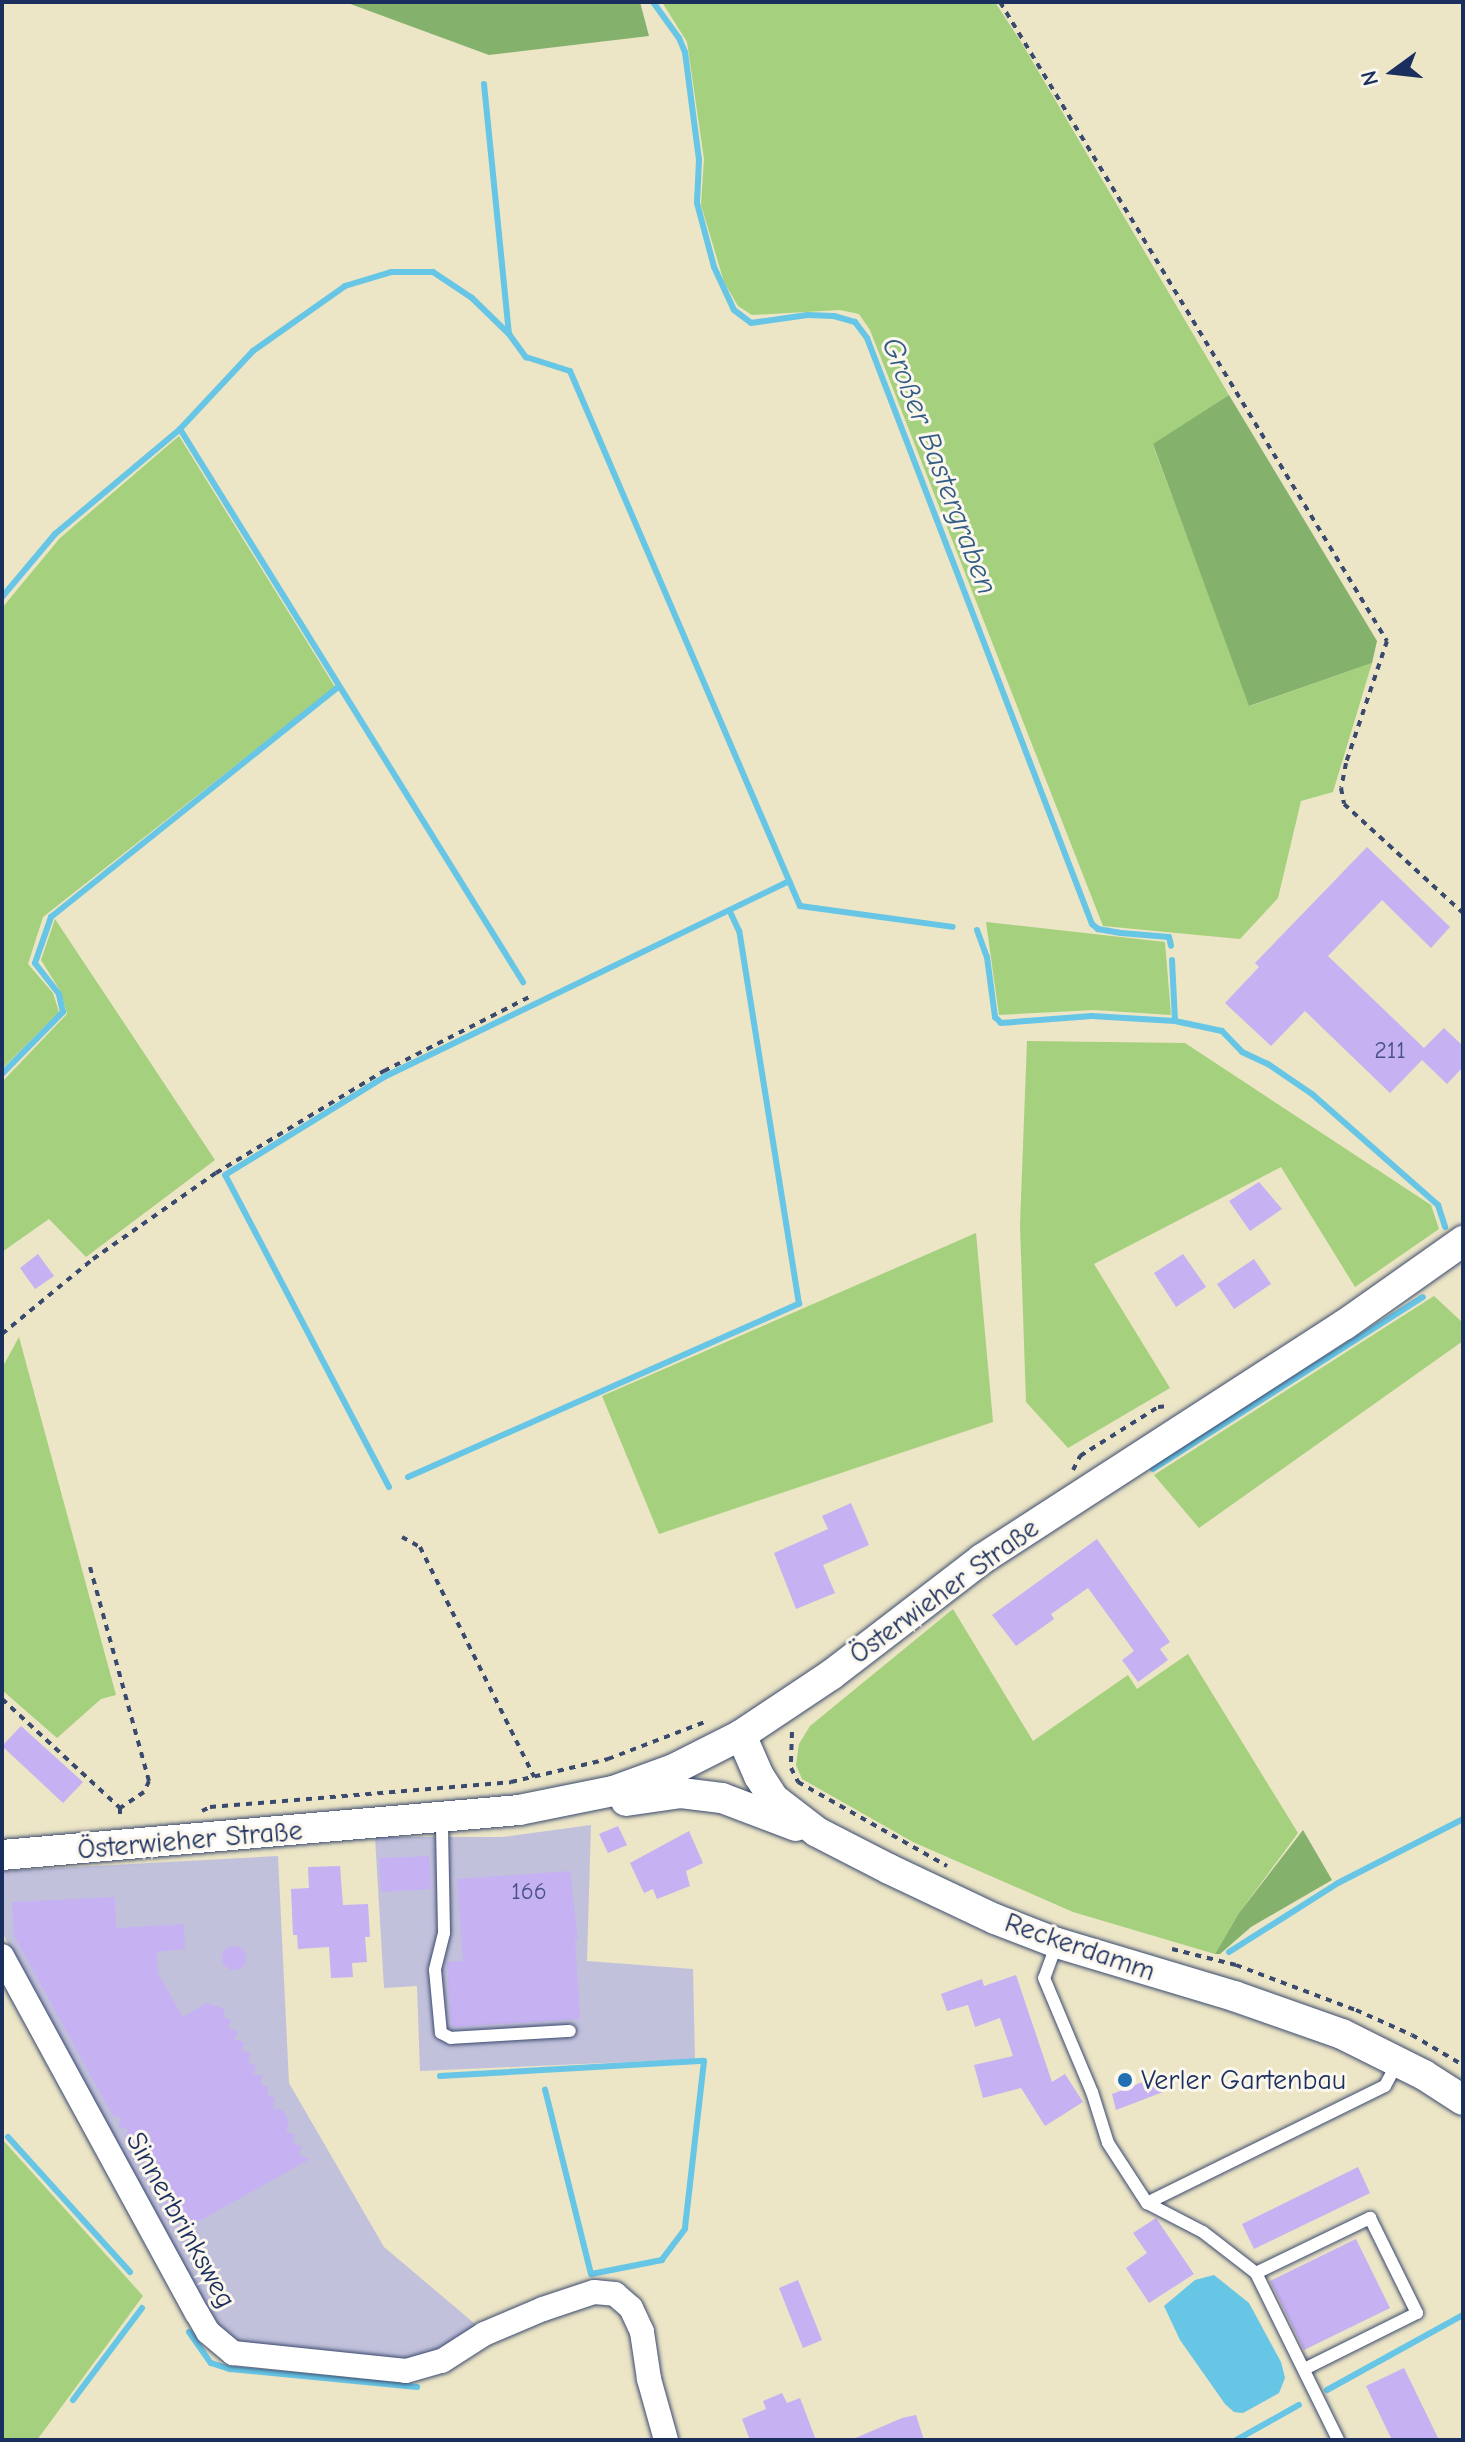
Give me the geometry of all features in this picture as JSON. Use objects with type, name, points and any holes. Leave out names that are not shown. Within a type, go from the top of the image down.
[{"type":"street","name":"Österwieher Straße","points":[[2,1855],[540,1807],[613,1791],[712,1751],[782,1708],[992,1552],[1344,1325],[1463,1241]]},
{"type":"street","name":"Reckerdamm","points":[[741,1735],[774,1799],[817,1832],[995,1919],[1057,1943],[1234,1996],[1342,2034],[1463,2100]]},
{"type":"street","points":[[712,1751],[735,1796],[752,1809]]},
{"type":"street","name":"Österwieher Straße","points":[[379,1823],[442,1827],[543,1820],[647,1796],[681,1793],[722,1798],[817,1832]]},
{"type":"street","name":"Sinnerbrinksweg","points":[[5,1969],[208,2332],[233,2353],[406,2371],[442,2361],[484,2334],[543,2309],[594,2292],[615,2294],[631,2308],[642,2332],[649,2379],[666,2440]]},
{"type":"lane","points":[[442,1827],[444,1933],[435,1970],[441,2033],[451,2038],[570,2031]]},
{"type":"lane","points":[[1057,1943],[1044,1978],[1092,2092],[1108,2143],[1147,2203],[1203,2232],[1256,2273],[1338,2440]]},
{"type":"lane","points":[[1147,2203],[1385,2086],[1398,2062]]},
{"type":"lane","points":[[1256,2273],[1370,2218],[1377,2231],[1417,2313],[1304,2369]]},
{"type":"path","points":[[1000,2],[1387,641],[1346,763],[1341,788],[1344,804],[1463,913]]},
{"type":"path","points":[[2,1334],[93,1259],[216,1173],[384,1071],[529,997]]},
{"type":"path","points":[[402,1537],[420,1547],[534,1777],[540,1807]]},
{"type":"path","points":[[90,1567],[149,1781],[144,1792],[120,1808]]},
{"type":"path","points":[[2,1699],[120,1808],[122,1845]]},
{"type":"path","points":[[782,1708],[793,1723],[791,1768],[798,1782],[959,1872]]},
{"type":"path","points":[[190,1817],[210,1807],[534,1777],[608,1759],[709,1721]]},
{"type":"path","points":[[1164,1947],[1236,1965],[1356,2010],[1412,2035],[1463,2065]]},
{"type":"shaded area","points":[[591,1825],[587,1961],[693,1969],[695,2059],[420,2071],[417,1986],[384,1988],[375,1837],[502,1837]]},
{"type":"shaded area","points":[[278,1856],[289,2083],[384,2247],[481,2329],[441,2354],[406,2363],[237,2344],[217,2327],[2,1932],[2,1871]]},
{"type":"green space","points":[[345,2],[640,2],[649,36],[489,55]]},
{"type":"green space","points":[[662,2],[995,2],[1021,42],[1229,395],[1153,445],[1250,706],[1372,663],[1333,792],[1301,801],[1278,898],[1240,939],[1103,926],[870,330],[859,314],[840,310],[752,315],[738,306],[724,282],[701,205],[704,159],[687,42]]},
{"type":"green space","points":[[1229,395],[1377,641],[1372,663],[1249,706],[1153,444]]},
{"type":"green space","points":[[179,436],[335,687],[43,917],[28,964],[53,993],[59,1012],[2,1069],[2,608],[60,538]]},
{"type":"green space","points":[[55,919],[215,1160],[86,1257],[49,1219],[2,1252],[2,1082],[67,1014],[61,992],[41,960]]},
{"type":"green space","points":[[986,922],[1165,942],[1171,1015],[1094,1010],[999,1015]]},
{"type":"green space","points":[[1027,1041],[1185,1043],[1431,1205],[1439,1229],[1355,1287],[1281,1167],[1094,1264],[1170,1388],[1068,1448],[1026,1402],[1020,1225]]},
{"type":"green space","points":[[976,1233],[993,1422],[659,1534],[602,1396]]},
{"type":"green space","points":[[1434,1296],[1463,1323],[1463,1341],[1199,1528],[1154,1475]]},
{"type":"green space","points":[[19,1337],[116,1695],[101,1699],[57,1738],[2,1690],[2,1368]]},
{"type":"green space","points":[[953,1609],[1033,1741],[1128,1675],[1137,1689],[1188,1654],[1298,1833],[1239,1913],[1215,1954],[1073,1912],[913,1842],[802,1779],[796,1765],[799,1744],[810,1726]]},
{"type":"green space","points":[[1303,1830],[1332,1880],[1251,1927],[1220,1954],[1215,1954],[1239,1913]]},
{"type":"green space","points":[[2,2139],[143,2296],[37,2440],[2,2440]]},
{"type":"water","points":[[1214,2275],[1249,2303],[1281,2362],[1285,2378],[1279,2393],[1243,2413],[1234,2412],[1225,2404],[1180,2340],[1164,2306],[1195,2280]]},
{"type":"building","points":[[1367,847],[1450,927],[1431,948],[1382,900],[1328,956],[1424,1048],[1444,1028],[1463,1046],[1463,1067],[1447,1084],[1422,1060],[1390,1093],[1305,1011],[1271,1046],[1225,1003],[1259,967],[1255,963]]},
{"type":"building","points":[[1259,1182],[1282,1209],[1250,1231],[1229,1201]]},
{"type":"building","points":[[38,1254],[54,1276],[35,1289],[20,1268]]},
{"type":"building","points":[[1183,1254],[1206,1287],[1176,1307],[1154,1273]]},
{"type":"building","points":[[1254,1259],[1271,1284],[1234,1309],[1217,1284]]},
{"type":"building","points":[[851,1503],[869,1545],[823,1565],[835,1593],[796,1609],[774,1553],[828,1529],[822,1516]]},
{"type":"building","points":[[1097,1539],[1170,1642],[1160,1649],[1168,1660],[1138,1682],[1122,1660],[1134,1651],[1088,1588],[1051,1614],[1054,1619],[1016,1646],[992,1615]]},
{"type":"building","points":[[21,1726],[83,1782],[63,1803],[2,1746]]},
{"type":"building","points":[[618,1826],[627,1845],[608,1853],[599,1834]]},
{"type":"building","points":[[689,1831],[703,1863],[686,1871],[690,1886],[657,1899],[653,1889],[644,1893],[630,1863]]},
{"type":"building","points":[[429,1856],[431,1889],[381,1892],[379,1858]]},
{"type":"building","points":[[340,1866],[343,1905],[368,1904],[370,1937],[365,1937],[367,1962],[352,1963],[353,1977],[331,1978],[329,1947],[298,1949],[297,1935],[293,1935],[291,1889],[309,1888],[308,1867]]},
{"type":"building","points":[[570,1871],[578,1939],[575,1939],[580,2019],[451,2027],[447,1962],[463,1961],[457,1879]]},
{"type":"building","points":[[115,1897],[116,1928],[184,1924],[185,1949],[157,1952],[158,1973],[183,2017],[207,2003],[225,2009],[223,2017],[231,2020],[228,2028],[238,2031],[235,2040],[244,2042],[242,2051],[250,2053],[248,2063],[256,2065],[253,2074],[263,2076],[260,2084],[269,2087],[267,2096],[275,2098],[273,2108],[283,2110],[289,2122],[286,2132],[295,2134],[293,2144],[302,2146],[299,2155],[310,2159],[190,2226],[170,2220],[172,2210],[164,2208],[166,2198],[157,2196],[160,2187],[150,2184],[153,2174],[143,2172],[146,2163],[137,2160],[139,2152],[131,2149],[133,2140],[125,2138],[128,2129],[118,2127],[121,2118],[113,2116],[14,1936],[12,1902]]},
{"type":"building","points":[[234,1946],[243,1949],[246,1958],[243,1967],[234,1970],[225,1967],[222,1958],[225,1949]]},
{"type":"building","points":[[1016,1975],[1052,2082],[1065,2074],[1083,2102],[1045,2126],[1021,2088],[983,2098],[974,2065],[1013,2056],[1000,2018],[975,2027],[968,2005],[947,2011],[941,1994],[982,1979],[984,1986]]},
{"type":"building","points":[[1158,2076],[1163,2092],[1116,2110],[1112,2094]]},
{"type":"building","points":[[1358,2167],[1370,2193],[1254,2249],[1242,2224]]},
{"type":"building","points":[[1156,2218],[1194,2274],[1149,2303],[1126,2268],[1147,2253],[1133,2233]]},
{"type":"building","points":[[1356,2239],[1390,2308],[1304,2350],[1270,2281]]},
{"type":"building","points":[[798,2280],[822,2340],[803,2348],[779,2288]]},
{"type":"building","points":[[1404,2368],[1439,2440],[1392,2440],[1366,2386]]},
{"type":"building","points":[[782,2393],[787,2403],[800,2398],[816,2440],[750,2440],[742,2419],[766,2409],[763,2401]]},
{"type":"building","points":[[916,2415],[924,2440],[851,2440],[902,2418]]},
{"type":"waterway","name":"Großer Bastergraben","points":[[653,2],[679,38],[685,52],[699,160],[697,203],[714,267],[734,310],[751,323],[807,315],[834,316],[855,322],[867,338],[1092,924],[1098,929],[1121,933],[1169,937],[1171,946]]},
{"type":"waterway","points":[[484,84],[509,334]]},
{"type":"waterway","points":[[2,597],[55,534],[180,429],[253,351],[345,286],[391,272],[433,272],[472,298],[509,334],[526,357],[570,371],[800,906],[953,927]]},
{"type":"waterway","points":[[180,429],[523,982]]},
{"type":"waterway","points":[[2,1074],[63,1012],[59,994],[35,963],[51,917],[339,686]]},
{"type":"waterway","points":[[389,1487],[225,1175],[386,1076],[789,881]]},
{"type":"waterway","points":[[408,1477],[799,1304],[739,931],[730,912]]},
{"type":"waterway","points":[[977,930],[987,957],[995,1017],[1001,1023],[1092,1016],[1175,1021]]},
{"type":"waterway","name":"Großer Bastergraben","points":[[1172,960],[1175,1021],[1222,1031],[1242,1052],[1268,1064],[1312,1094],[1438,1205],[1445,1227]]},
{"type":"waterway","points":[[1153,1469],[1423,1297]]},
{"type":"waterway","points":[[1229,1952],[1338,1883],[1463,1819]]},
{"type":"waterway","points":[[440,2076],[704,2061],[685,2229],[662,2260],[591,2274],[545,2090]]},
{"type":"waterway","points":[[8,2137],[130,2272]]},
{"type":"waterway","points":[[73,2400],[142,2308]]},
{"type":"waterway","points":[[1327,2390],[1463,2315]]},
{"type":"waterway","points":[[189,2332],[211,2363],[230,2369],[417,2387]]},
{"type":"waterway","points":[[1236,2440],[1299,2405]]},
{"type":"place","name":"Verler Gartenbau","points":[[1125,2080]]}]
